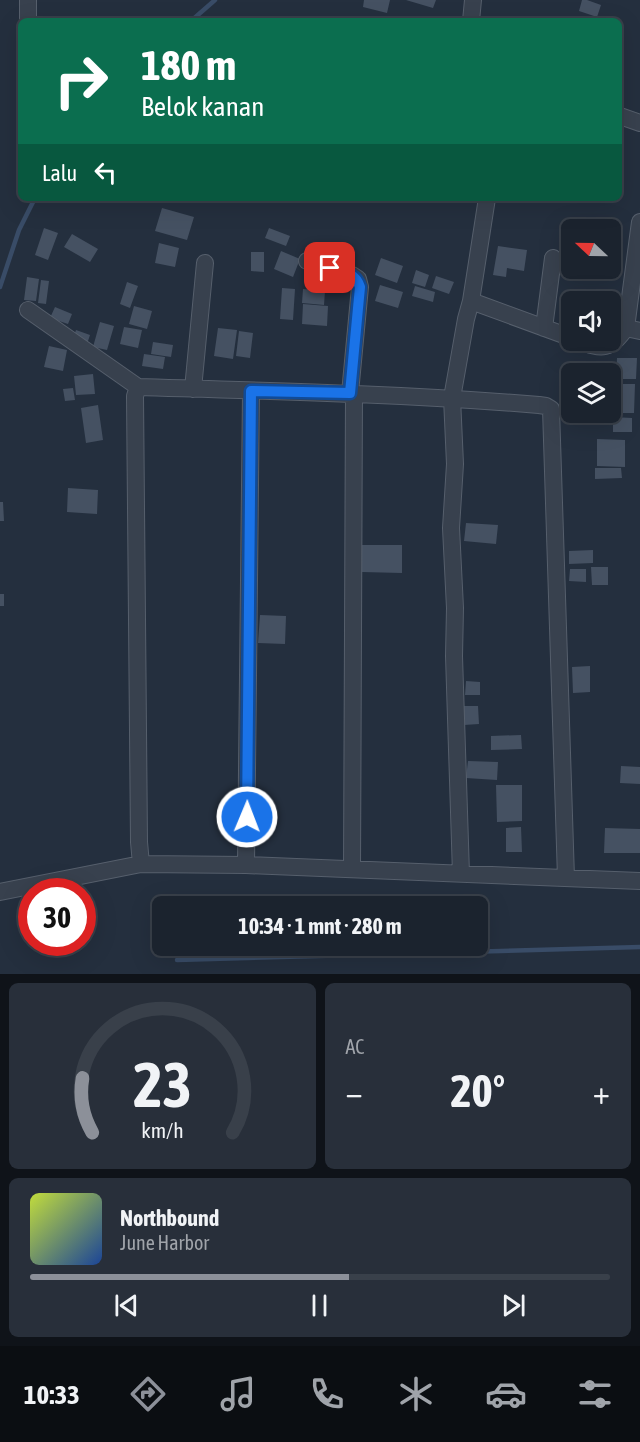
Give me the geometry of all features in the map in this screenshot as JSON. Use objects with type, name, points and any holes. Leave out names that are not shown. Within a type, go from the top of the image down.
[{"type":"street","points":[[28,0],[28,18]]},
{"type":"street","points":[[471,18],[473,0]]},
{"type":"street","points":[[622,117],[640,123]]},
{"type":"street","points":[[461,874],[451,528],[455,464],[452,398],[471,301],[487,201]]},
{"type":"street","points":[[621,338],[633,329],[640,222]]},
{"type":"street","points":[[544,328],[553,258]]},
{"type":"street","points":[[307,261],[352,275],[358,279],[360,287],[352,394],[352,869]]},
{"type":"street","points":[[193,389],[205,263]]},
{"type":"street","points":[[471,301],[561,334]]},
{"type":"street","points":[[28,310],[138,387],[452,398],[539,405],[551,409],[567,878]]},
{"type":"street","points":[[138,387],[135,396],[141,864]]},
{"type":"street","points":[[246,865],[251,391]]},
{"type":"street","points":[[0,892],[141,864],[246,865],[640,881]]},
{"type":"building","points":[[364,0],[390,0],[387,13],[363,7]]},
{"type":"building","points":[[406,0],[436,0],[433,8]]},
{"type":"building","points":[[582,0],[601,5],[597,17],[579,11]]},
{"type":"building","points":[[162,208],[194,217],[187,240],[155,231]]},
{"type":"building","points":[[44,228],[58,233],[48,260],[35,255]]},
{"type":"building","points":[[269,228],[290,236],[286,246],[265,238]]},
{"type":"building","points":[[72,234],[98,249],[90,262],[64,247]]},
{"type":"building","points":[[159,243],[179,248],[175,267],[155,263]]},
{"type":"building","points":[[498,246],[527,250],[524,271],[507,268],[506,277],[493,275]]},
{"type":"building","points":[[281,251],[300,259],[293,277],[274,269]]},
{"type":"building","points":[[251,252],[264,252],[264,272],[251,271]]},
{"type":"building","points":[[381,258],[403,266],[397,283],[375,275]]},
{"type":"building","points":[[416,270],[429,275],[425,287],[412,283]]},
{"type":"building","points":[[436,276],[454,282],[449,294],[432,288]]},
{"type":"building","points":[[27,277],[39,279],[36,301],[24,300]]},
{"type":"building","points":[[308,277],[332,278],[331,289],[307,288]]},
{"type":"building","points":[[41,280],[49,281],[46,304],[38,303]]},
{"type":"building","points":[[127,282],[138,286],[130,308],[120,304]]},
{"type":"building","points":[[380,285],[403,292],[398,308],[375,301]]},
{"type":"building","points":[[415,286],[435,292],[433,302],[412,296]]},
{"type":"building","points":[[282,288],[295,289],[293,320],[280,319]]},
{"type":"building","points":[[303,289],[325,291],[324,305],[302,303]]},
{"type":"building","points":[[303,304],[328,306],[327,326],[302,324]]},
{"type":"building","points":[[134,306],[152,311],[147,329],[129,324]]},
{"type":"building","points":[[55,307],[72,314],[68,324],[50,318]]},
{"type":"building","points":[[100,322],[114,326],[107,350],[93,347]]},
{"type":"building","points":[[124,327],[142,330],[138,348],[120,344]]},
{"type":"building","points":[[218,328],[237,330],[233,359],[214,356]]},
{"type":"building","points":[[76,330],[90,335],[87,344],[73,339]]},
{"type":"building","points":[[239,331],[253,333],[250,358],[236,356]]},
{"type":"building","points":[[153,342],[173,345],[171,357],[151,354]]},
{"type":"building","points":[[49,346],[67,350],[63,371],[44,367]]},
{"type":"building","points":[[144,354],[165,357],[163,369],[142,366]]},
{"type":"building","points":[[617,358],[637,358],[636,379],[621,379],[621,363],[617,363]]},
{"type":"building","points":[[93,374],[95,394],[76,395],[74,376]]},
{"type":"building","points":[[621,384],[635,384],[634,413],[621,413]]},
{"type":"building","points":[[73,388],[75,400],[65,401],[63,389]]},
{"type":"building","points":[[98,405],[103,440],[86,443],[81,408]]},
{"type":"building","points":[[621,417],[632,418],[632,432],[613,432],[613,423],[621,423]]},
{"type":"building","points":[[597,439],[625,440],[625,467],[597,466]]},
{"type":"building","points":[[595,468],[621,468],[622,478],[595,479]]},
{"type":"building","points":[[68,488],[98,490],[97,514],[67,512]]},
{"type":"building","points":[[0,502],[3,502],[4,521],[0,521]]},
{"type":"building","points":[[466,523],[498,525],[496,544],[464,541]]},
{"type":"building","points":[[362,545],[402,545],[402,573],[362,572]]},
{"type":"building","points":[[593,550],[593,563],[569,564],[569,551]]},
{"type":"building","points":[[591,567],[608,567],[608,585],[592,585]]},
{"type":"building","points":[[570,569],[586,569],[586,582],[569,581]]},
{"type":"building","points":[[0,594],[4,594],[4,606],[0,606]]},
{"type":"building","points":[[260,615],[286,616],[285,644],[258,643]]},
{"type":"building","points":[[590,666],[590,692],[573,693],[572,667]]},
{"type":"building","points":[[466,681],[480,682],[480,695],[465,695]]},
{"type":"building","points":[[463,706],[478,706],[479,724],[464,725]]},
{"type":"building","points":[[521,735],[522,749],[491,750],[491,736]]},
{"type":"building","points":[[468,761],[498,762],[497,780],[466,778]]},
{"type":"building","points":[[621,766],[640,767],[640,784],[620,783]]},
{"type":"building","points":[[496,785],[522,785],[522,821],[497,822]]},
{"type":"building","points":[[521,827],[522,852],[506,852],[506,828]]},
{"type":"building","points":[[605,828],[640,829],[640,853],[604,853]]},
{"type":"waterway","points":[[194,18],[215,0]]},
{"type":"waterway","points":[[0,287],[19,230],[34,201]]},
{"type":"waterway","points":[[177,960],[640,947]]},
{"type":"route","points":[[247,817],[251,391],[350,393],[360,287],[358,279],[352,275],[330,268]]}]
